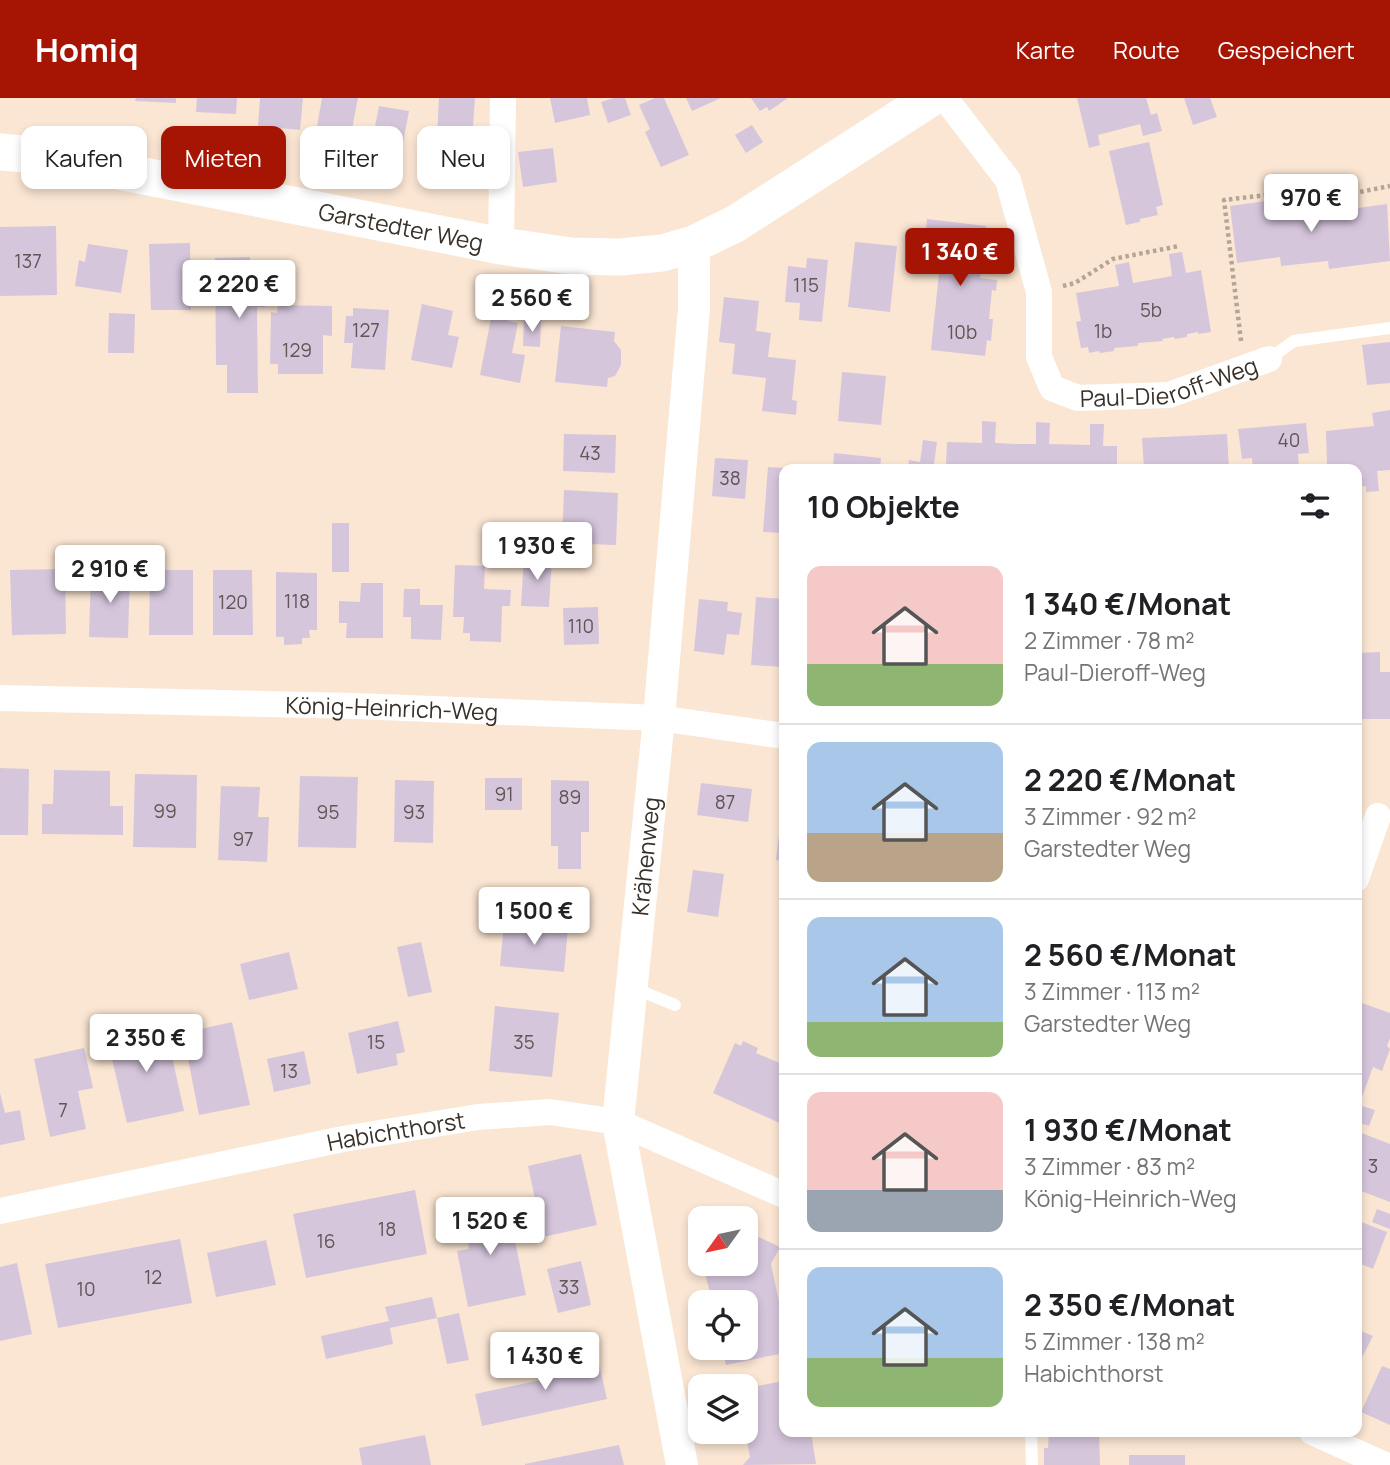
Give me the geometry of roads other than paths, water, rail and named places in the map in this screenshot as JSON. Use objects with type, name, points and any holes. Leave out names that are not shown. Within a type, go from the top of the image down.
[{"type":"main road","name":"Garstedter Weg","points":[[0,152],[24,153],[501,246],[571,256],[620,257],[662,253],[694,244],[735,224],[931,98]]},
{"type":"street","points":[[501,246],[503,98]]},
{"type":"street","name":"Paul-Dieroff-Weg","points":[[944,98],[1008,180],[1039,292],[1040,357],[1052,388],[1079,398],[1169,395],[1269,359]]},
{"type":"street","name":"Krähenweg","points":[[682,1465],[618,1122],[659,719],[696,287],[694,244]]},
{"type":"street","name":"König-Heinrich-Weg","points":[[0,698],[355,706],[659,719],[779,735]]},
{"type":"street","points":[[1362,858],[1375,816]]},
{"type":"street","name":"Habichthorst","points":[[0,1211],[344,1139],[478,1117],[550,1112],[618,1122],[779,1193]]},
{"type":"street","points":[[1323,1437],[1385,1465]]},
{"type":"lane","points":[[1269,359],[1294,341],[1390,328]]},
{"type":"lane","points":[[631,987],[676,1004]]},
{"type":"lane","points":[[1031,1437],[1032,1465]]}]
